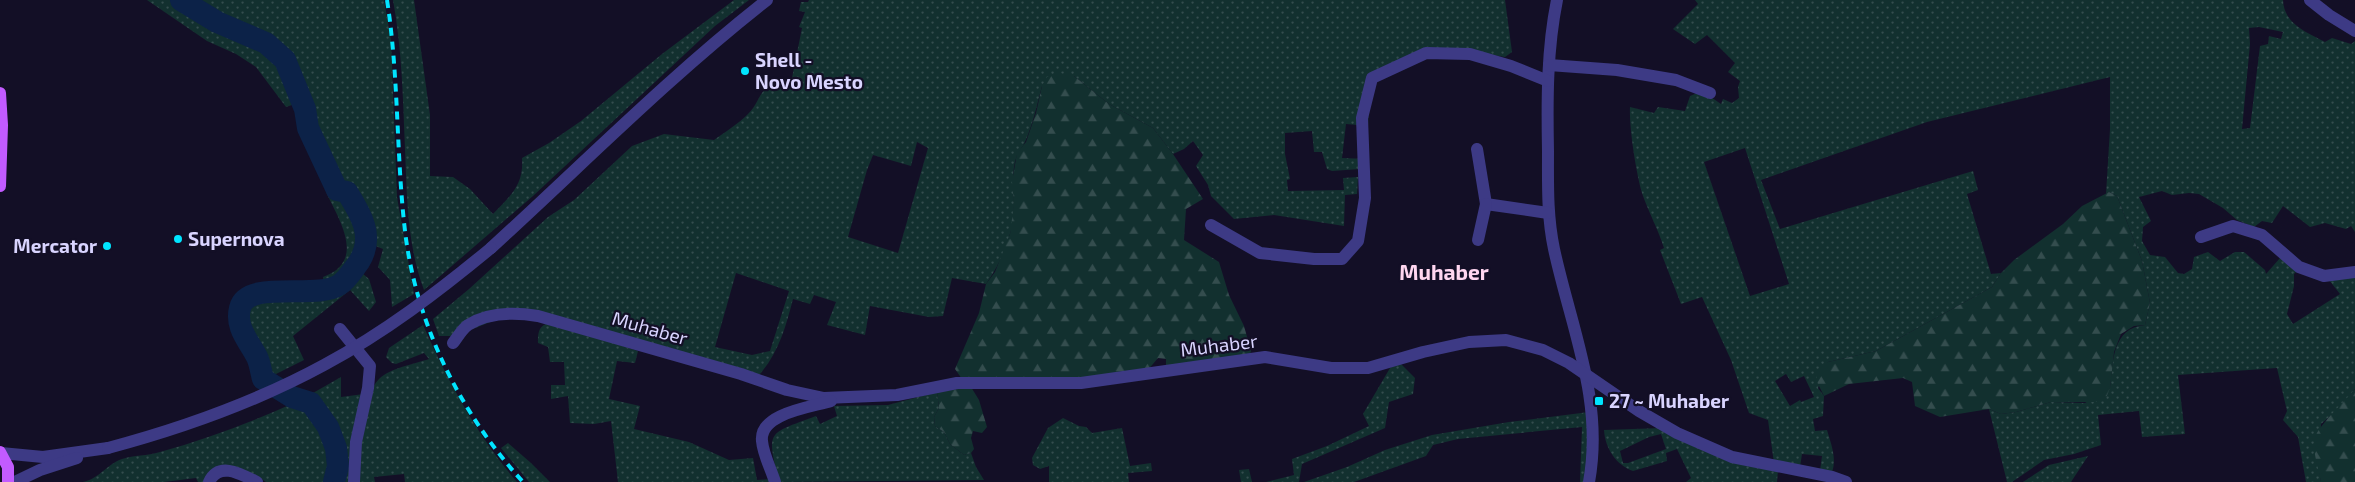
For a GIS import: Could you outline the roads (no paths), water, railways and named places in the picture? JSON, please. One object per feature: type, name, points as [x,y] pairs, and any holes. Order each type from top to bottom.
[{"type":"main road","points":[[0,93],[2,125],[0,186]]},
{"type":"main road","points":[[1,452],[8,467],[8,482]]},
{"type":"street","points":[[14,482],[40,470],[203,419],[271,391],[325,365],[389,326],[492,248],[640,108],[719,38],[767,0]]},
{"type":"street","points":[[1558,0],[1552,28],[1548,81],[1548,213],[1554,247],[1588,377],[1594,432],[1594,456],[1589,482]]},
{"type":"street","points":[[2310,0],[2355,31]]},
{"type":"street","points":[[1211,225],[1260,253],[1314,259],[1342,259],[1358,241],[1365,198],[1362,118],[1372,78],[1426,54],[1470,54],[1511,66],[1548,81]]},
{"type":"street","points":[[1549,65],[1617,70],[1676,80],[1710,93]]},
{"type":"street","points":[[1477,149],[1486,204],[1478,240]]},
{"type":"street","points":[[1486,204],[1548,213]]},
{"type":"street","points":[[2201,237],[2233,226],[2262,235],[2299,267],[2324,276],[2355,272]]},
{"type":"street","name":"Muhaber","points":[[453,343],[467,326],[495,315],[516,312],[600,333],[741,374],[787,390],[824,398],[897,395],[957,383],[1082,383],[1265,357],[1331,368],[1368,368],[1423,352],[1469,342],[1506,340],[1542,350],[1569,363],[1640,412],[1677,433],[1732,457],[1832,476],[1846,482]]},
{"type":"street","points":[[340,329],[370,366],[368,388],[356,442],[354,482]]},
{"type":"street","name":"Muhaber","points":[[775,482],[761,440],[766,426],[774,418],[843,397]]},
{"type":"street","points":[[1,452],[43,457],[108,448]]},
{"type":"street","points":[[209,482],[212,475],[222,470],[236,471],[257,482]]},
{"type":"waterway","points":[[181,0],[217,22],[266,43],[285,60],[305,109],[308,128],[337,190],[347,192],[364,226],[366,235],[364,253],[350,275],[339,285],[315,291],[255,294],[245,299],[240,308],[239,315],[241,328],[258,359],[263,379],[292,397],[311,403],[328,427],[336,448],[338,466],[334,482]]},
{"type":"railway","points":[[387,0],[394,58],[405,231],[419,300],[444,366],[461,397],[500,455],[523,482]]},
{"type":"place","name":"Shell - Novo Mesto","points":[[745,71]]},
{"type":"place","name":"Supernova","points":[[178,239]]},
{"type":"place","name":"Mercator","points":[[107,246]]},
{"type":"place","name":"27 ~ Muhaber","points":[[1599,401]]},
{"type":"district","name":"Muhaber","points":[[1444,273]]}]
